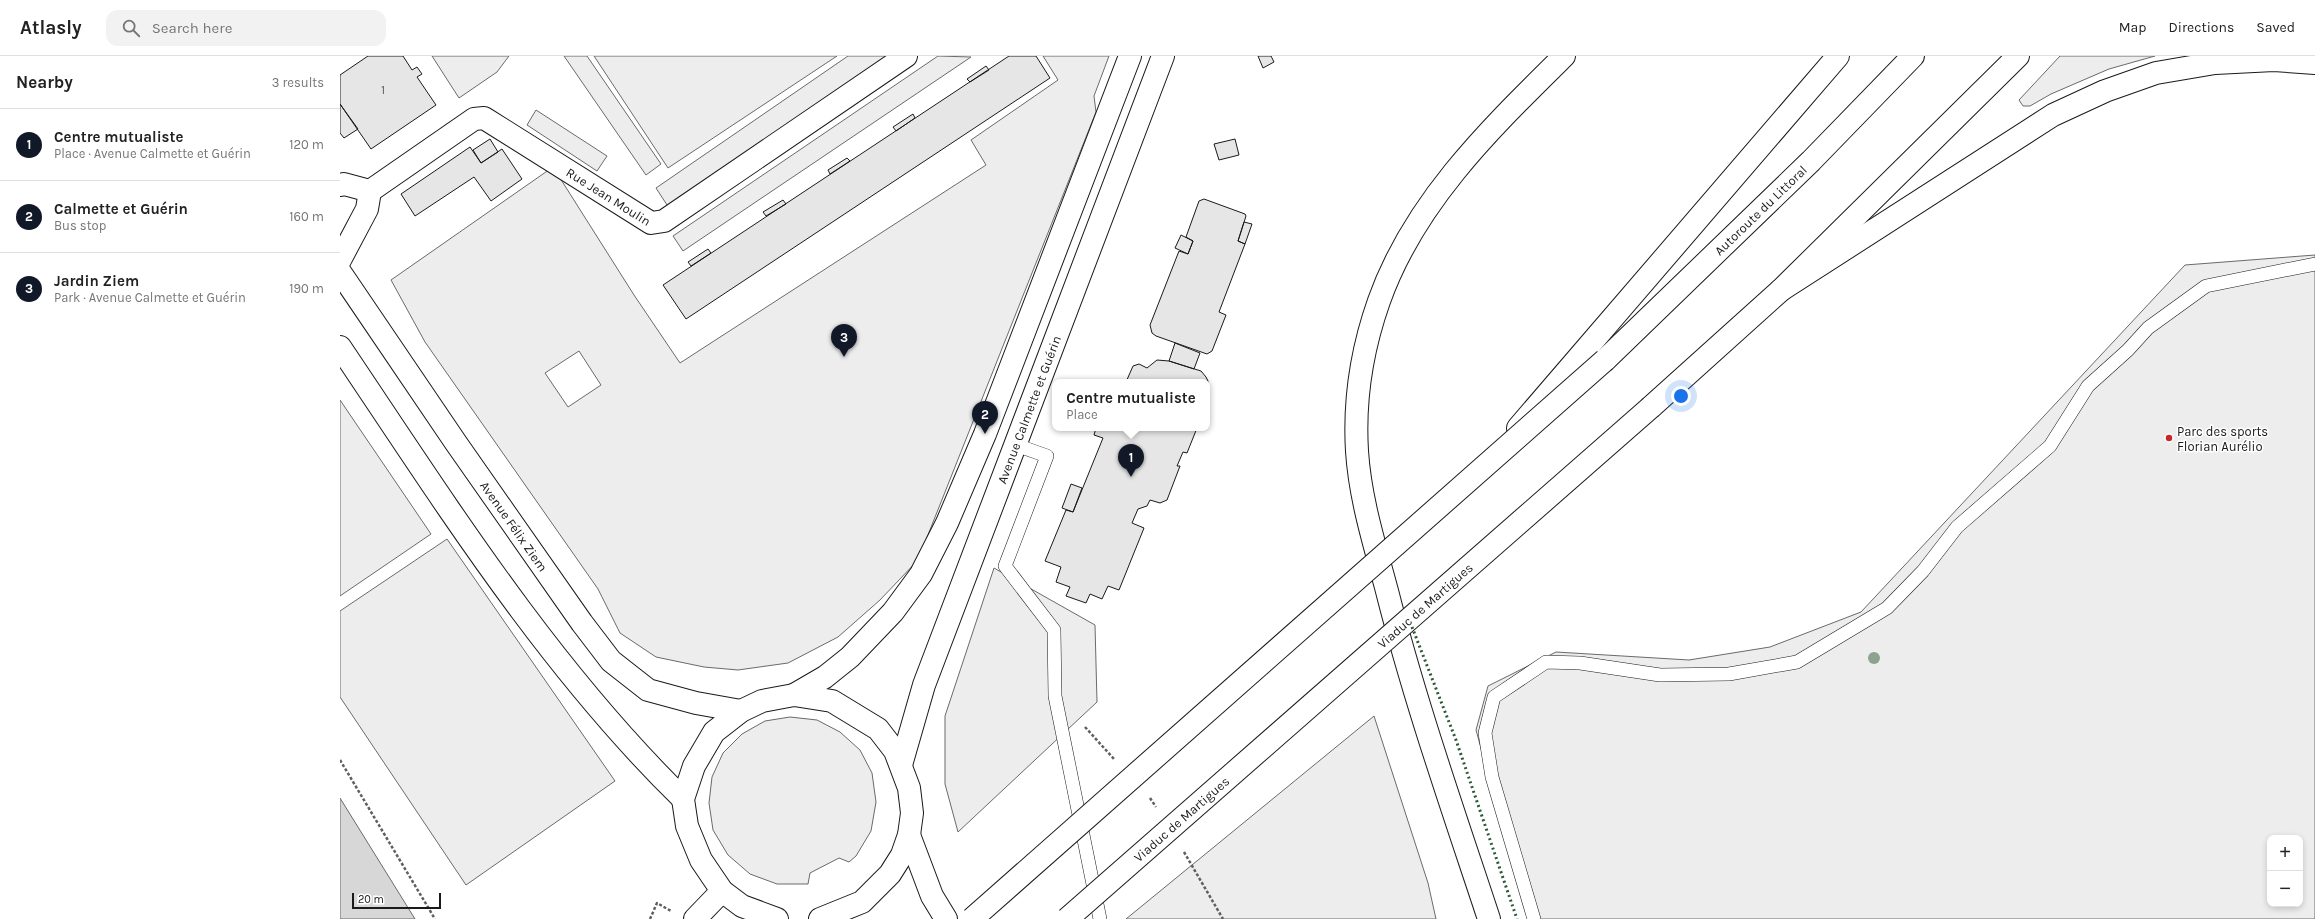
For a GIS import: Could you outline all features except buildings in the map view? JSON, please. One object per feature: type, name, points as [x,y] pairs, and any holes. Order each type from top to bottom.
[{"type":"main road","name":"Rue Jean Moulin","points":[[370,191],[474,119],[484,118],[651,223],[664,221],[906,56]]},
{"type":"main road","points":[[794,695],[825,677],[850,657],[893,612],[921,574],[947,523],[985,434],[1130,56]]},
{"type":"main road","name":"Avenue Calmette et Guérin","points":[[901,765],[924,685],[1163,56]]},
{"type":"main road","points":[[1489,919],[1424,728],[1368,519],[1357,453],[1360,384],[1367,341],[1379,300],[1411,235],[1456,169],[1480,140],[1564,56]]},
{"type":"main road","points":[[972,919],[1488,464],[1590,342],[1838,56]]},
{"type":"main road","name":"Autoroute du Littoral","points":[[1488,464],[1605,360],[1811,161],[1913,56]]},
{"type":"main road","points":[[1781,290],[2018,56]]},
{"type":"main road","points":[[1781,290],[2053,115],[2105,91],[2156,72],[2215,63],[2274,60],[2315,63]]},
{"type":"main road","points":[[340,260],[367,209],[370,191],[341,182]]},
{"type":"main road","name":"Avenue Félix Ziem","points":[[340,272],[456,443],[582,623],[611,661],[648,690],[696,703],[741,711]]},
{"type":"main road","name":"Viaduc de Martigues","points":[[1067,919],[1651,407],[1781,290]]},
{"type":"main road","points":[[340,347],[443,500],[565,670],[628,744],[683,799]]},
{"type":"main road","points":[[777,919],[742,906],[722,891],[701,860],[687,826],[683,799],[694,766],[714,732],[741,711],[762,701],[794,695],[832,700],[878,729],[895,751],[901,765],[909,788],[912,813],[909,835],[902,855],[890,874],[862,902],[820,919]]},
{"type":"main road","points":[[909,835],[932,896],[946,919]]},
{"type":"main road","points":[[695,919],[722,891]]},
{"type":"lane","points":[[1534,919],[1492,777],[1485,733],[1494,697],[1546,662],[1580,663],[1660,675],[1729,674],[1797,662],[1887,608],[1923,571],[1957,527],[2050,446],[2088,386],[2128,350],[2148,328],[2206,286],[2315,264]]},
{"type":"lane","points":[[1016,444],[1047,456],[1005,566],[1054,630],[1055,696],[1100,919]]},
{"type":"path","points":[[340,760],[435,919]]},
{"type":"path","points":[[650,919],[657,903]]},
{"type":"shaded area","points":[[432,56],[509,56],[497,72],[459,98]]},
{"type":"shaded area","points":[[564,56],[587,56],[661,164],[646,175]]},
{"type":"shaded area","points":[[594,56],[837,56],[668,168]]},
{"type":"shaded area","points":[[848,56],[891,56],[669,208],[656,188]]},
{"type":"shaded area","points":[[938,56],[971,57],[683,251],[673,236]]},
{"type":"shaded area","points":[[1043,56],[1109,56],[1094,96],[1096,112],[918,560],[880,600],[838,637],[788,663],[738,670],[704,667],[656,657],[620,633],[598,589],[425,342],[391,280],[553,167],[634,295],[680,363],[986,165],[971,140],[1058,80]],"holes":[[[579,351],[601,385],[568,407],[545,373]]]},
{"type":"shaded area","points":[[2060,56],[2155,56],[2109,69],[2051,94],[2030,106],[2023,106],[2019,100]]},
{"type":"shaded area","points":[[536,110],[607,156],[597,171],[527,125]]},
{"type":"shaded area","name":"Parc des sports Florian Aurélio","points":[[2315,255],[2315,919],[1528,919],[1476,730],[1488,686],[1556,652],[1689,660],[1770,647],[1861,612],[2185,265]]},
{"type":"shaded area","points":[[340,400],[431,534],[340,596]]},
{"type":"shaded area","points":[[447,539],[615,781],[466,885],[340,697],[340,611]]},
{"type":"shaded area","points":[[994,568],[1095,625],[1097,702],[958,832],[945,784],[945,716]]},
{"type":"shaded area","points":[[1374,716],[1428,883],[1436,919],[1126,919]]},
{"type":"shaded area","points":[[790,717],[817,720],[840,732],[860,750],[872,773],[876,802],[871,831],[856,856],[849,862],[839,858],[810,873],[808,884],[777,884],[750,874],[728,855],[713,830],[709,803],[712,777],[723,753],[742,734],[765,721]]},
{"type":"shaded area","points":[[340,798],[415,919],[340,919]]},
{"type":"hedge","points":[[1412,627],[1456,740],[1517,919]]},
{"type":"place","name":"Jardin Ziem","points":[[844,357]]},
{"type":"place","name":"Calmette et Guérin","points":[[985,434]]},
{"type":"place","name":"Parc des sports Florian Aurélio","points":[[2169,438]]},
{"type":"place","name":"Centre mutualiste","points":[[1131,477]]}]
